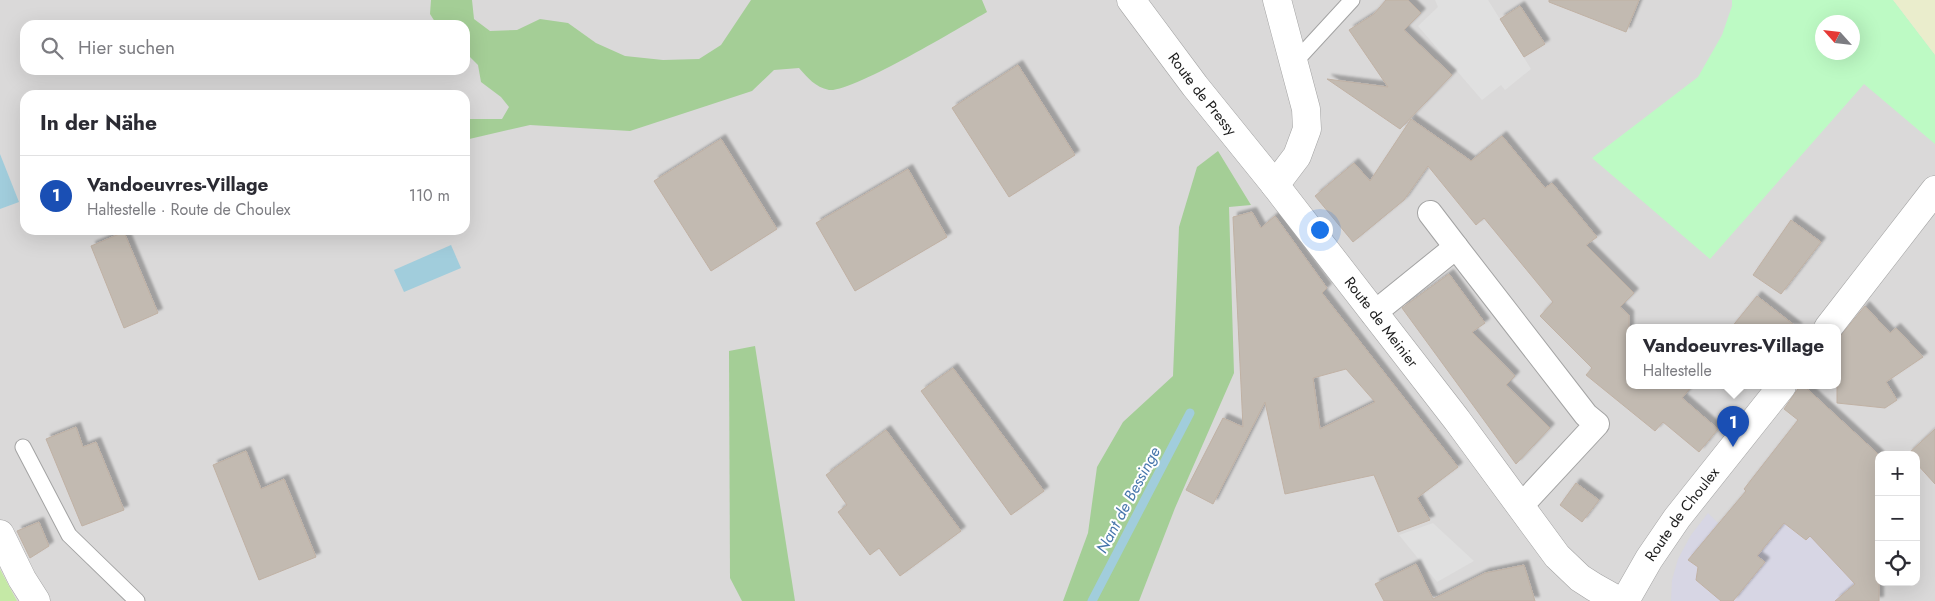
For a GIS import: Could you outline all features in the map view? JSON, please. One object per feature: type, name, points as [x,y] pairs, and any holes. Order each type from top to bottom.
[{"type":"street","name":"Route de Pressy","points":[[1131,0],[1195,86],[1275,185]]},
{"type":"street","points":[[1275,185],[1297,156],[1307,129],[1306,109],[1277,0]]},
{"type":"street","name":"Route de Meinier","points":[[1275,185],[1373,314],[1457,420],[1551,549],[1594,588],[1619,601]]},
{"type":"street","points":[[1831,324],[1935,190]]},
{"type":"street","points":[[1430,213],[1557,379],[1586,415],[1597,424],[1520,507]]},
{"type":"street","points":[[1373,314],[1456,247]]},
{"type":"street","name":"Route de Choulex","points":[[1625,601],[1649,559],[1677,518],[1780,389]]},
{"type":"street","points":[[0,534],[22,579],[36,601]]},
{"type":"lane","points":[[1294,63],[1352,0]]},
{"type":"lane","points":[[23,448],[68,535],[137,601]]},
{"type":"shaded area","points":[[0,0],[1893,0],[1935,55],[1935,601],[17,601],[0,569]]},
{"type":"shaded area","points":[[1435,0],[1488,0],[1531,69],[1505,90],[1501,85],[1482,100],[1418,26],[1438,7]]},
{"type":"shaded area","points":[[1708,513],[1718,523],[1688,560],[1698,567],[1696,580],[1721,601],[1671,601],[1672,580],[1678,559],[1691,535]]},
{"type":"shaded area","points":[[1433,523],[1474,561],[1437,582],[1399,535]]},
{"type":"shaded area","points":[[1784,523],[1805,540],[1810,535],[1858,581],[1843,594],[1845,601],[1733,601],[1764,562],[1757,556]]},
{"type":"green space","points":[[431,0],[472,0],[474,19],[490,31],[517,30],[540,19],[568,23],[596,43],[625,56],[663,60],[699,59],[721,45],[751,0],[982,0],[987,12],[883,70],[841,88],[829,90],[820,87],[812,82],[799,68],[774,70],[752,91],[630,131],[530,125],[470,139],[470,119],[502,119],[509,107],[501,97],[481,82],[478,65],[470,57],[470,20],[434,20],[430,14]]},
{"type":"green space","points":[[1732,0],[1893,0],[1935,55],[1935,144],[1864,84],[1710,259],[1592,158],[1698,77],[1722,35],[1732,6]]},
{"type":"green space","points":[[1893,0],[1935,0],[1935,55]]},
{"type":"green space","points":[[1218,151],[1251,205],[1229,207],[1234,373],[1175,508],[1139,601],[1063,601],[1088,533],[1097,467],[1123,422],[1173,376],[1179,227],[1197,167]]},
{"type":"green space","points":[[755,346],[795,601],[742,601],[730,578],[729,351]]},
{"type":"green space","points":[[0,569],[17,601],[0,601]]},
{"type":"water","points":[[0,154],[19,202],[0,209]]},
{"type":"water","points":[[451,245],[461,268],[404,292],[394,270]]},
{"type":"building","points":[[1386,0],[1408,0],[1421,13],[1404,30],[1452,75],[1400,129],[1327,79],[1388,87],[1349,30],[1374,14]]},
{"type":"building","points":[[1549,0],[1639,0],[1626,32],[1549,2]]},
{"type":"building","points":[[1520,6],[1545,44],[1524,57],[1500,19]]},
{"type":"building","points":[[1018,65],[1075,155],[1009,197],[952,108]]},
{"type":"building","points":[[1411,119],[1471,161],[1502,136],[1545,188],[1552,183],[1597,237],[1586,245],[1634,293],[1620,307],[1629,315],[1629,324],[1626,324],[1626,389],[1690,389],[1682,398],[1718,429],[1699,452],[1663,422],[1655,431],[1586,375],[1592,368],[1540,316],[1553,302],[1484,218],[1476,225],[1428,166],[1404,200],[1353,242],[1315,196],[1354,163],[1370,181]]},
{"type":"building","points":[[721,139],[777,229],[711,271],[654,181]]},
{"type":"building","points":[[908,169],[947,237],[855,291],[816,223]]},
{"type":"building","points":[[1252,212],[1261,228],[1275,216],[1327,288],[1322,293],[1458,467],[1417,498],[1430,520],[1398,532],[1374,475],[1285,494],[1265,402],[1213,504],[1186,490],[1223,418],[1243,427],[1233,217]],"holes":[[[1346,369],[1375,402],[1320,429],[1313,378]]]},
{"type":"building","points":[[1791,220],[1821,242],[1781,294],[1753,275]]},
{"type":"building","points":[[117,235],[125,235],[158,313],[124,328],[91,246]]},
{"type":"building","points":[[1449,274],[1485,323],[1472,332],[1515,376],[1506,385],[1550,428],[1516,464],[1402,308]]},
{"type":"building","points":[[1757,296],[1793,324],[1734,324]]},
{"type":"building","points":[[1865,306],[1890,333],[1896,328],[1923,357],[1886,382],[1897,400],[1885,408],[1837,403],[1837,389],[1841,389],[1841,335]]},
{"type":"building","points":[[953,368],[1044,491],[1011,515],[921,391]]},
{"type":"building","points":[[1798,389],[1807,389],[1875,451],[1875,586],[1879,586],[1879,601],[1835,601],[1855,584],[1810,536],[1806,540],[1784,523],[1757,556],[1765,562],[1733,601],[1721,601],[1696,580],[1698,567],[1688,560],[1746,491],[1744,489],[1798,420],[1784,409]]},
{"type":"building","points":[[76,427],[83,447],[96,442],[124,510],[82,526],[46,439]]},
{"type":"building","points":[[1935,429],[1935,484],[1920,467],[1920,451],[1911,451]]},
{"type":"building","points":[[886,430],[961,531],[900,576],[879,548],[870,555],[838,512],[847,505],[826,475]]},
{"type":"building","points":[[246,451],[261,489],[284,479],[316,557],[259,580],[213,465]]},
{"type":"building","points":[[1576,483],[1599,500],[1582,522],[1560,505]]},
{"type":"building","points":[[39,522],[49,546],[30,558],[17,531]]},
{"type":"building","points":[[1416,564],[1433,599],[1485,573],[1524,565],[1535,601],[1384,601],[1375,584]]},
{"type":"waterway","name":"Nant de Bessinge","points":[[1092,601],[1190,413]]},
{"type":"place","name":"Vandoeuvres-Village","points":[[1733,447]]}]
